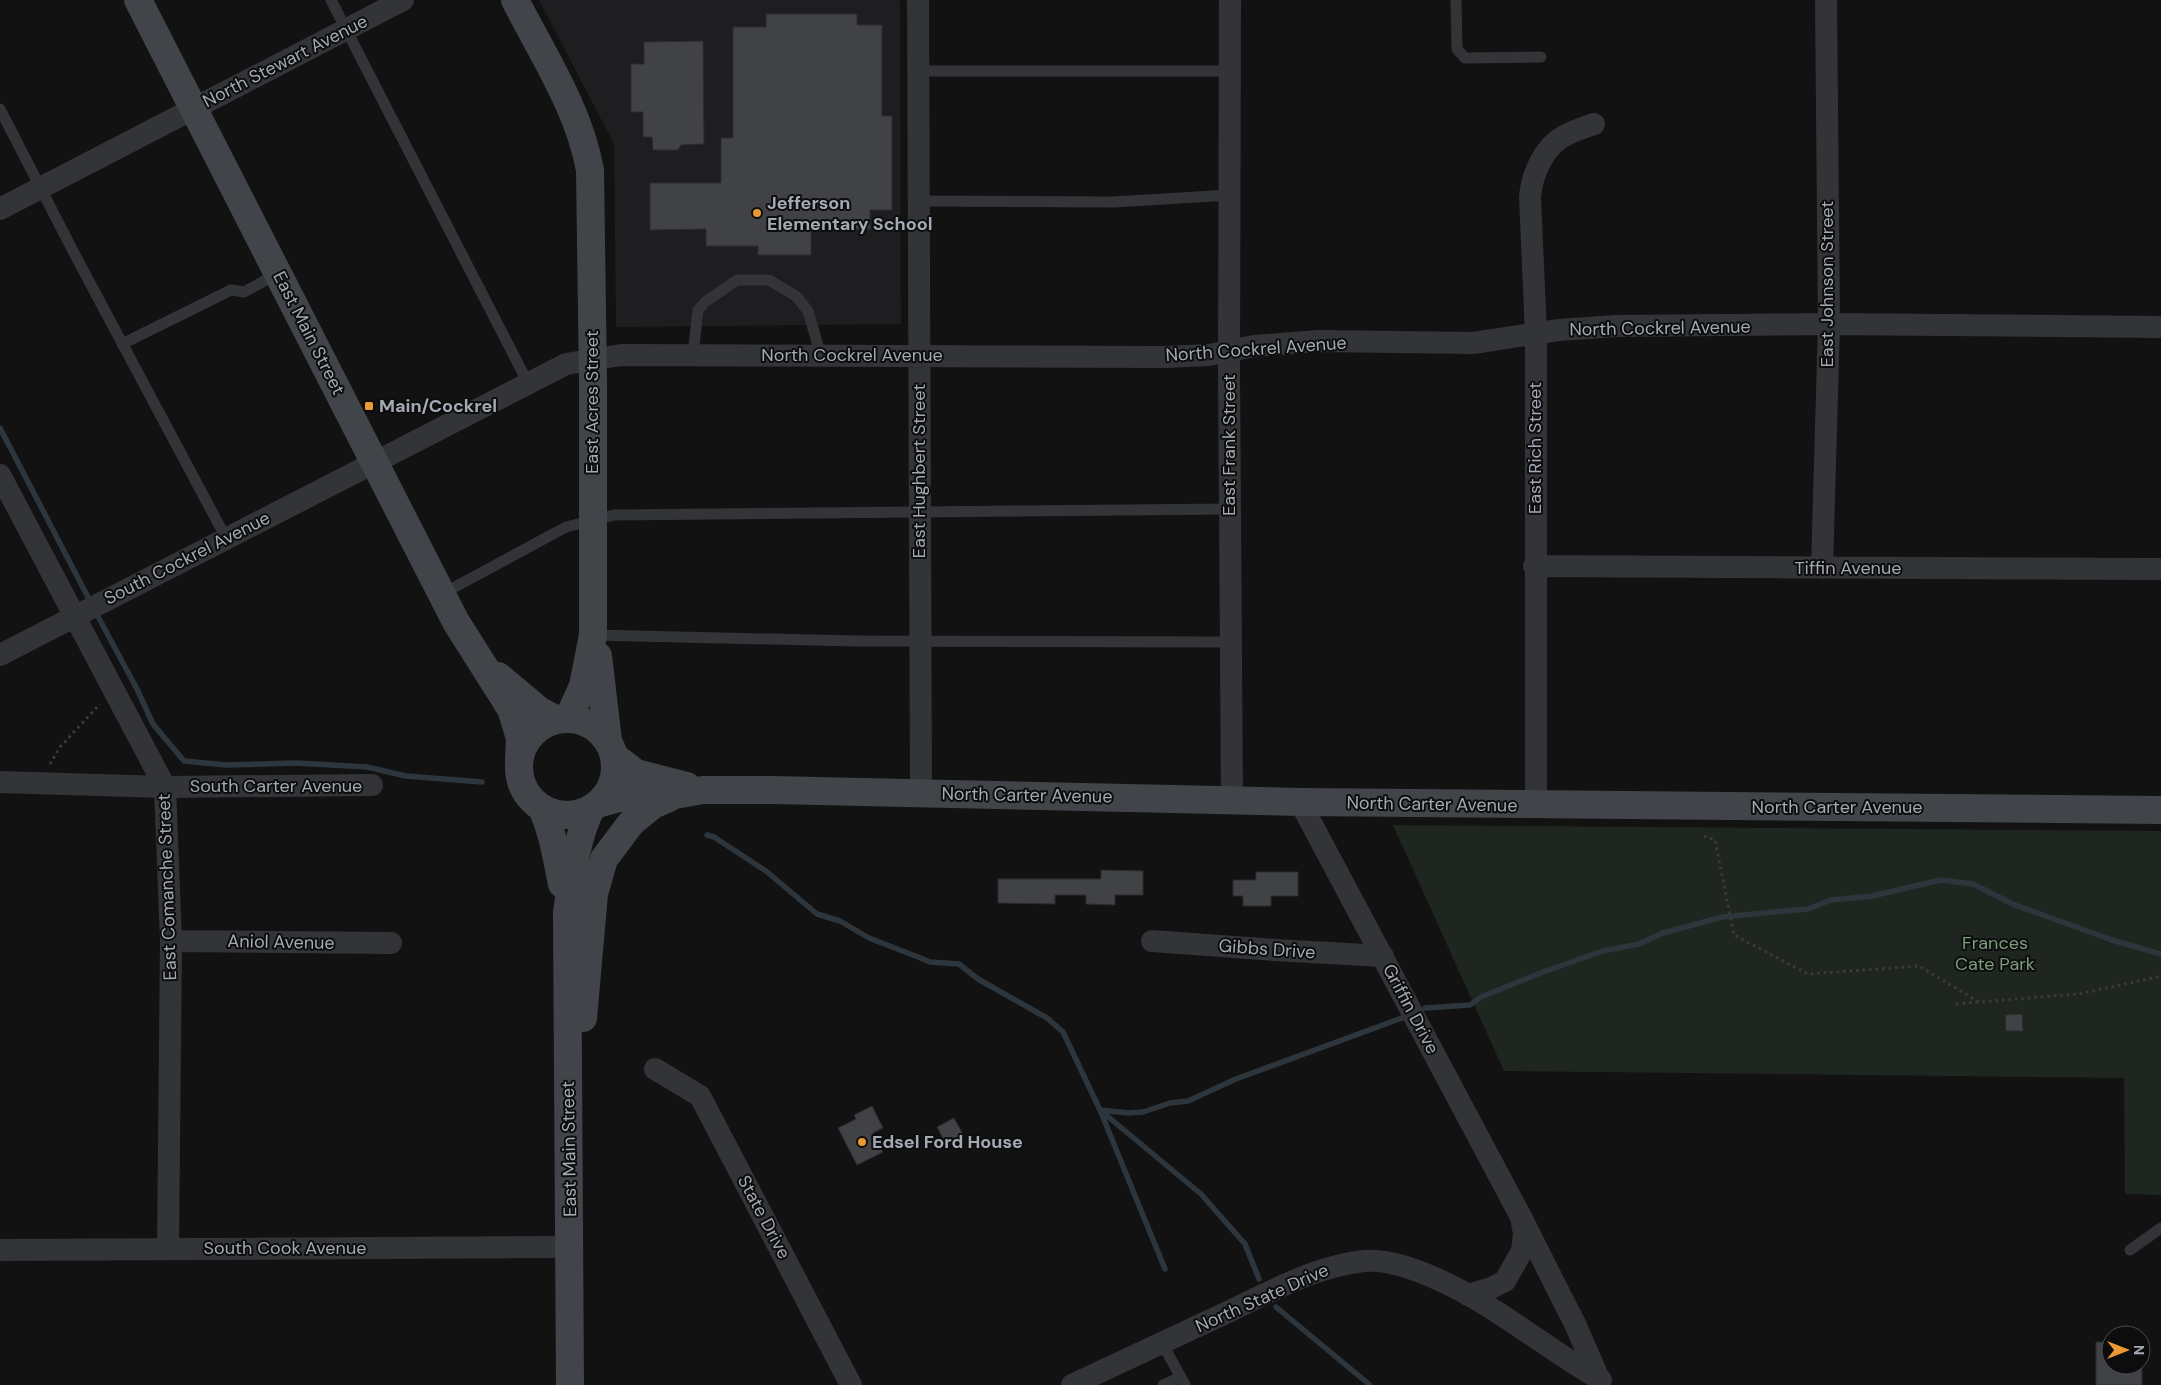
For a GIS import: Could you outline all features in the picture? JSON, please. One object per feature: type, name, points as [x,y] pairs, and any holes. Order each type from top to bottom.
[{"type":"street","name":"East Main Street","points":[[138,0],[456,622],[511,709],[520,738],[519,760]]},
{"type":"street","name":"North Stewart Avenue","points":[[0,209],[403,0]]},
{"type":"street","name":"East Acres Street","points":[[515,0],[573,112],[586,146],[590,170],[593,358],[593,635],[583,686],[562,719]]},
{"type":"street","name":"East Hughbert Street","points":[[918,0],[921,793]]},
{"type":"street","name":"East Frank Street","points":[[1230,0],[1229,351],[1232,800]]},
{"type":"street","name":"East Johnson Street","points":[[1822,568],[1829,324],[1826,0]]},
{"type":"street","name":"East Rich Street","points":[[1536,805],[1534,566],[1536,334],[1530,196],[1537,168],[1554,143],[1566,134],[1594,124]]},
{"type":"street","name":"North Cockrel Avenue","points":[[375,462],[566,364],[593,358],[621,355],[1167,357],[1209,355],[1254,346],[1319,342],[1473,343],[1559,330],[1616,326],[1829,324],[2161,327]]},
{"type":"street","name":"South Cockrel Avenue","points":[[0,655],[375,462]]},
{"type":"street","name":"East Comanche Street","points":[[0,475],[80,613],[114,692],[165,787],[171,941],[168,1249]]},
{"type":"street","name":"Tiffin Avenue","points":[[1534,566],[2161,570]]},
{"type":"street","name":"East Acres Street","points":[[593,635],[600,665],[601,689],[611,749]]},
{"type":"street","name":"East Main Street","points":[[483,664],[540,711],[562,719]]},
{"type":"street","points":[[562,719],[585,722],[595,728],[611,749],[614,773],[609,790],[594,806],[573,814],[557,814],[542,808],[533,801],[524,788],[519,774],[519,760],[526,741],[539,727],[562,719]]},
{"type":"street","name":"North Carter Avenue","points":[[611,749],[636,773],[703,790]]},
{"type":"street","name":"South Carter Avenue","points":[[0,782],[165,787],[372,785]]},
{"type":"street","name":"North Carter Avenue","points":[[594,806],[619,798],[675,795],[703,790],[1300,802],[2161,810]]},
{"type":"street","points":[[570,1152],[594,894],[598,877],[604,859],[631,822],[653,805],[675,795]]},
{"type":"street","name":"Griffin Drive","points":[[1300,802],[1521,1217],[1605,1382]]},
{"type":"street","name":"East Main Street","points":[[570,1385],[568,913],[576,850],[583,826],[594,806]]},
{"type":"street","name":"East Main Street","points":[[542,808],[552,830],[568,913]]},
{"type":"street","name":"Aniol Avenue","points":[[171,941],[391,943]]},
{"type":"street","name":"Gibbs Drive","points":[[1152,941],[1383,956]]},
{"type":"street","name":"State Drive","points":[[655,1069],[700,1096],[852,1385]]},
{"type":"street","name":"Griffin Drive","points":[[1468,1295],[1491,1288],[1505,1281],[1522,1251],[1524,1233],[1521,1217]]},
{"type":"street","name":"South Cook Avenue","points":[[0,1250],[570,1247]]},
{"type":"street","name":"North State Drive","points":[[1072,1385],[1290,1283],[1334,1266],[1365,1261],[1380,1261],[1436,1278],[1468,1295],[1605,1382]]},
{"type":"lane","points":[[331,0],[528,383]]},
{"type":"lane","points":[[1456,0],[1457,49],[1465,58],[1541,57]]},
{"type":"lane","points":[[918,71],[1230,71]]},
{"type":"lane","points":[[0,109],[122,344],[226,538]]},
{"type":"lane","points":[[919,201],[1113,202],[1230,195]]},
{"type":"lane","points":[[122,344],[231,290],[244,292],[278,273]]},
{"type":"lane","points":[[693,355],[698,310],[705,302],[738,280],[770,280],[796,296],[808,311],[821,356]]},
{"type":"lane","points":[[442,594],[566,527],[614,516],[1230,509]]},
{"type":"lane","points":[[593,635],[920,641],[1231,642]]},
{"type":"lane","points":[[2130,1250],[2161,1228]]},
{"type":"lane","points":[[1162,1343],[1183,1381],[1163,1385]]},
{"type":"path","points":[[44,783],[48,768],[60,747],[84,719],[114,692]]},
{"type":"path","points":[[1704,836],[1715,840],[1730,924],[1734,935],[1808,974],[1918,966],[1979,1002]]},
{"type":"path","points":[[1956,1004],[2079,994],[2161,976]]},
{"type":"shaded area","name":"Jefferson Elementary School","points":[[539,0],[900,0],[901,324],[616,327],[614,144]]},
{"type":"green space","name":"Frances Cate Park","points":[[1393,825],[2161,831],[2161,1195],[2125,1194],[2124,1078],[1504,1071]]},
{"type":"building","points":[[766,14],[857,14],[857,25],[882,25],[882,116],[892,116],[892,210],[870,210],[870,229],[811,229],[811,255],[758,255],[758,246],[706,246],[706,229],[650,230],[650,183],[721,183],[721,138],[733,138],[733,27],[766,27]]},
{"type":"building","points":[[703,41],[704,144],[681,145],[678,150],[653,150],[652,137],[643,137],[643,112],[631,112],[631,64],[644,64],[644,42]]},
{"type":"building","points":[[1101,870],[1143,871],[1143,895],[1115,895],[1115,905],[1086,904],[1086,895],[1055,895],[1055,904],[998,903],[998,879],[1101,879]]},
{"type":"building","points":[[1256,872],[1298,872],[1298,896],[1271,896],[1271,906],[1243,906],[1243,896],[1233,896],[1233,880],[1256,880]]},
{"type":"building","points":[[2022,1014],[2023,1031],[2006,1031],[2005,1015]]},
{"type":"building","name":"Edsel Ford House","points":[[872,1106],[883,1128],[873,1133],[883,1152],[857,1165],[838,1128],[856,1119],[854,1115]]},
{"type":"building","points":[[954,1118],[964,1136],[947,1146],[937,1127]]},
{"type":"building","points":[[2096,1342],[2101,1342],[2101,1375],[2142,1375],[2142,1385],[2096,1385]]},
{"type":"waterway","points":[[0,428],[91,603]]},
{"type":"waterway","points":[[95,611],[137,689],[153,724],[184,761],[226,765],[296,763],[367,767],[406,776],[482,782]]},
{"type":"waterway","points":[[707,835],[714,837],[766,871],[817,914],[840,921],[869,938],[930,962],[959,964],[978,979],[1047,1018],[1063,1032],[1100,1110],[1201,1194],[1245,1244],[1259,1279]]},
{"type":"waterway","points":[[1425,1008],[1470,1005],[1481,997],[1543,972],[1603,951],[1639,944],[1663,933],[1722,917],[1808,909],[1831,900],[1872,896],[1941,880],[1973,884],[2015,905],[2112,940],[2161,954]]},
{"type":"waterway","points":[[1165,1269],[1100,1110],[1129,1113],[1143,1112],[1170,1103],[1188,1101],[1236,1079],[1402,1018]]},
{"type":"waterway","points":[[1276,1307],[1370,1385]]},
{"type":"place","name":"Jefferson Elementary School","points":[[757,213]]},
{"type":"place","name":"Main/Cockrel","points":[[369,406]]},
{"type":"place","name":"Edsel Ford House","points":[[862,1142]]}]
